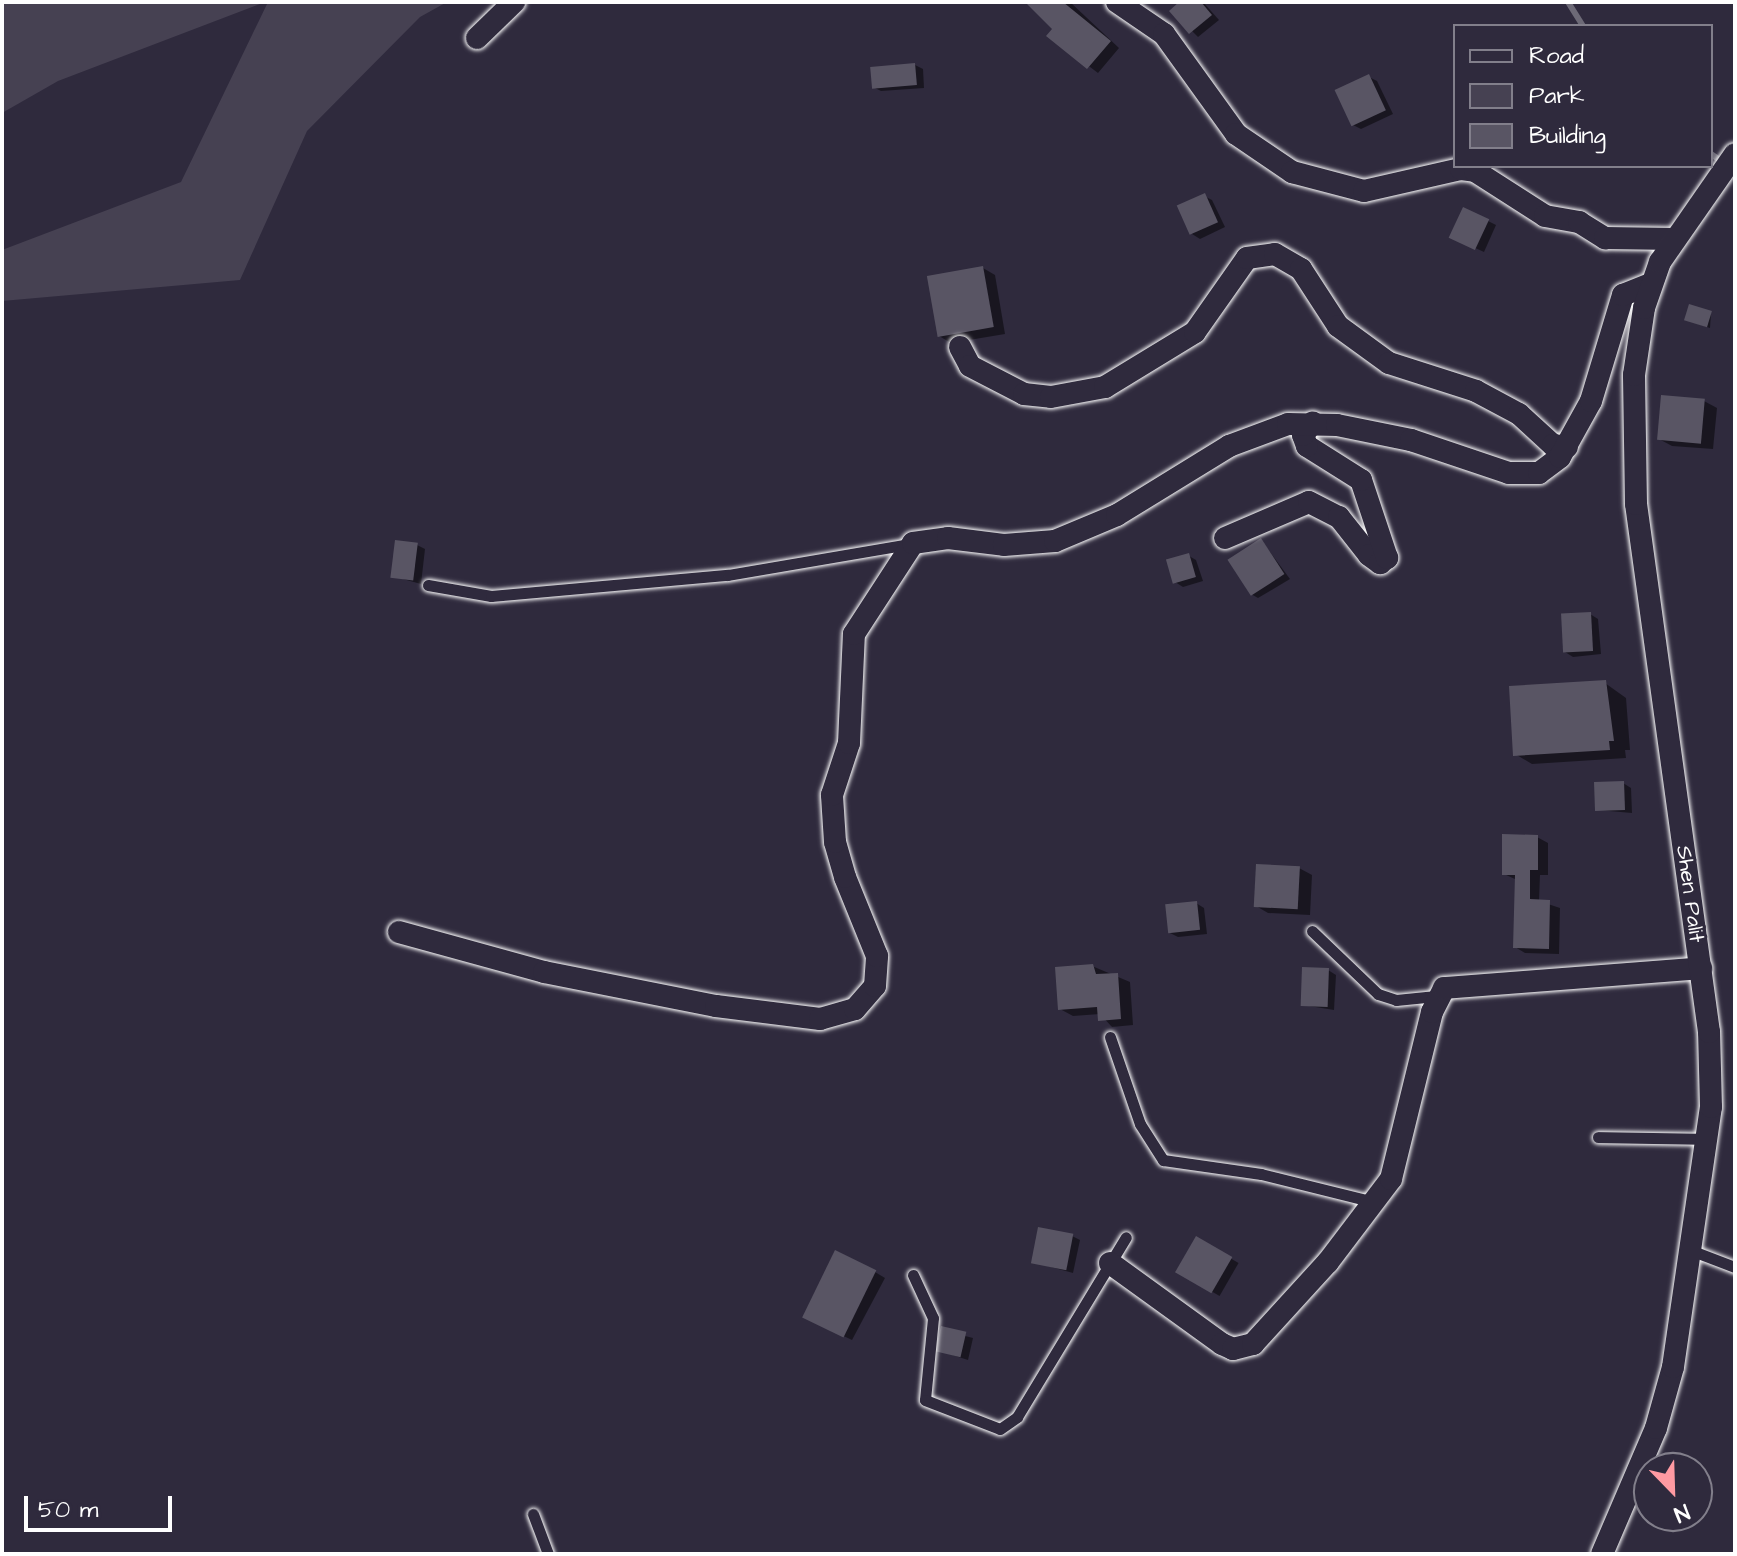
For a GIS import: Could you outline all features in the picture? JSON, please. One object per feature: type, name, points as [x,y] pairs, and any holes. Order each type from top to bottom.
[{"type":"street","points":[[477,38],[514,2]]},
{"type":"street","points":[[1117,2],[1164,34],[1236,134],[1292,172],[1364,191],[1461,169],[1475,171],[1545,216],[1579,222],[1605,238],[1678,234]]},
{"type":"street","name":"Shen Palit","points":[[1602,1554],[1656,1428],[1673,1367],[1708,1139],[1712,1068],[1631,453],[1638,343],[1650,284],[1678,234],[1735,154]]},
{"type":"street","points":[[960,347],[970,366],[1024,394],[1051,397],[1105,387],[1195,332],[1247,258],[1275,254],[1301,269],[1338,326],[1389,363],[1476,391],[1519,414],[1553,445],[1567,447]]},
{"type":"street","points":[[399,932],[544,972],[716,1006],[820,1019],[861,1004],[875,986],[877,956],[845,877],[831,811],[832,795],[849,743],[854,634],[913,543],[948,538],[1004,545],[1055,541],[1117,515],[1229,446],[1261,431],[1313,422],[1411,440],[1524,475],[1552,467],[1567,447],[1591,401],[1623,295],[1650,284]]},
{"type":"street","points":[[1225,538],[1309,502],[1333,511],[1369,555],[1380,563],[1387,558],[1361,480],[1307,446],[1303,435],[1313,422]]},
{"type":"street","points":[[1110,1263],[1222,1344],[1244,1347],[1328,1262],[1391,1179],[1398,1158],[1404,1113],[1436,996],[1459,984],[1701,968]]},
{"type":"lane","points":[[428,585],[491,596],[728,575],[913,543]]},
{"type":"lane","points":[[1312,931],[1378,994],[1396,1000],[1436,996]]},
{"type":"lane","points":[[1110,1037],[1140,1124],[1163,1160],[1261,1174],[1374,1202]]},
{"type":"lane","points":[[1598,1137],[1708,1139]]},
{"type":"lane","points":[[913,1275],[933,1318],[925,1400],[1000,1429],[1017,1417],[1126,1237]]},
{"type":"lane","points":[[1693,1251],[1735,1267]]},
{"type":"lane","points":[[533,1514],[548,1554]]},
{"type":"green space","points":[[2,2],[265,2],[58,81],[2,113]]},
{"type":"green space","points":[[268,2],[447,2],[420,17],[307,131],[240,280],[2,301],[2,250],[181,182]]},
{"type":"building","points":[[1025,2],[1063,2],[1111,41],[1087,69],[1046,36],[1052,29]]},
{"type":"building","points":[[1179,2],[1201,2],[1212,15],[1189,34],[1169,11]]},
{"type":"building","points":[[915,63],[917,85],[872,89],[870,67]]},
{"type":"building","points":[[1369,74],[1386,110],[1351,126],[1335,90]]},
{"type":"building","points":[[1205,193],[1218,222],[1190,235],[1177,206]]},
{"type":"building","points":[[1463,207],[1489,219],[1475,250],[1449,238]]},
{"type":"building","points":[[983,266],[994,327],[938,337],[927,276]]},
{"type":"building","points":[[1689,304],[1712,311],[1707,327],[1684,320]]},
{"type":"building","points":[[1661,395],[1705,399],[1701,444],[1657,440]]},
{"type":"building","points":[[1261,538],[1284,574],[1251,596],[1227,560]]},
{"type":"building","points":[[395,540],[418,543],[413,581],[390,578]]},
{"type":"building","points":[[1189,553],[1196,577],[1173,584],[1166,560]]},
{"type":"building","points":[[1591,612],[1593,651],[1563,653],[1561,614]]},
{"type":"building","points":[[1606,680],[1614,741],[1609,741],[1610,750],[1513,756],[1509,686]]},
{"type":"building","points":[[1624,781],[1625,810],[1595,811],[1594,782]]},
{"type":"building","points":[[1502,834],[1538,835],[1538,870],[1530,870],[1530,899],[1550,900],[1549,949],[1513,948],[1515,875],[1502,875]]},
{"type":"building","points":[[1256,864],[1300,866],[1298,909],[1254,907]]},
{"type":"building","points":[[1197,901],[1200,930],[1168,933],[1165,904]]},
{"type":"building","points":[[1093,964],[1096,974],[1118,973],[1121,1019],[1098,1021],[1097,1007],[1058,1010],[1055,967]]},
{"type":"building","points":[[1302,967],[1329,968],[1328,1007],[1301,1006]]},
{"type":"building","points":[[1038,1227],[1073,1234],[1066,1270],[1031,1263]]},
{"type":"building","points":[[1196,1236],[1232,1257],[1211,1293],[1175,1272]]},
{"type":"building","points":[[835,1250],[876,1270],[843,1338],[802,1317]]},
{"type":"building","points":[[941,1326],[966,1332],[960,1357],[935,1351]]},
{"type":"waterway","points":[[1568,2],[1582,24]]},
{"type":"waterway","points":[[1713,155],[1717,158]]}]
